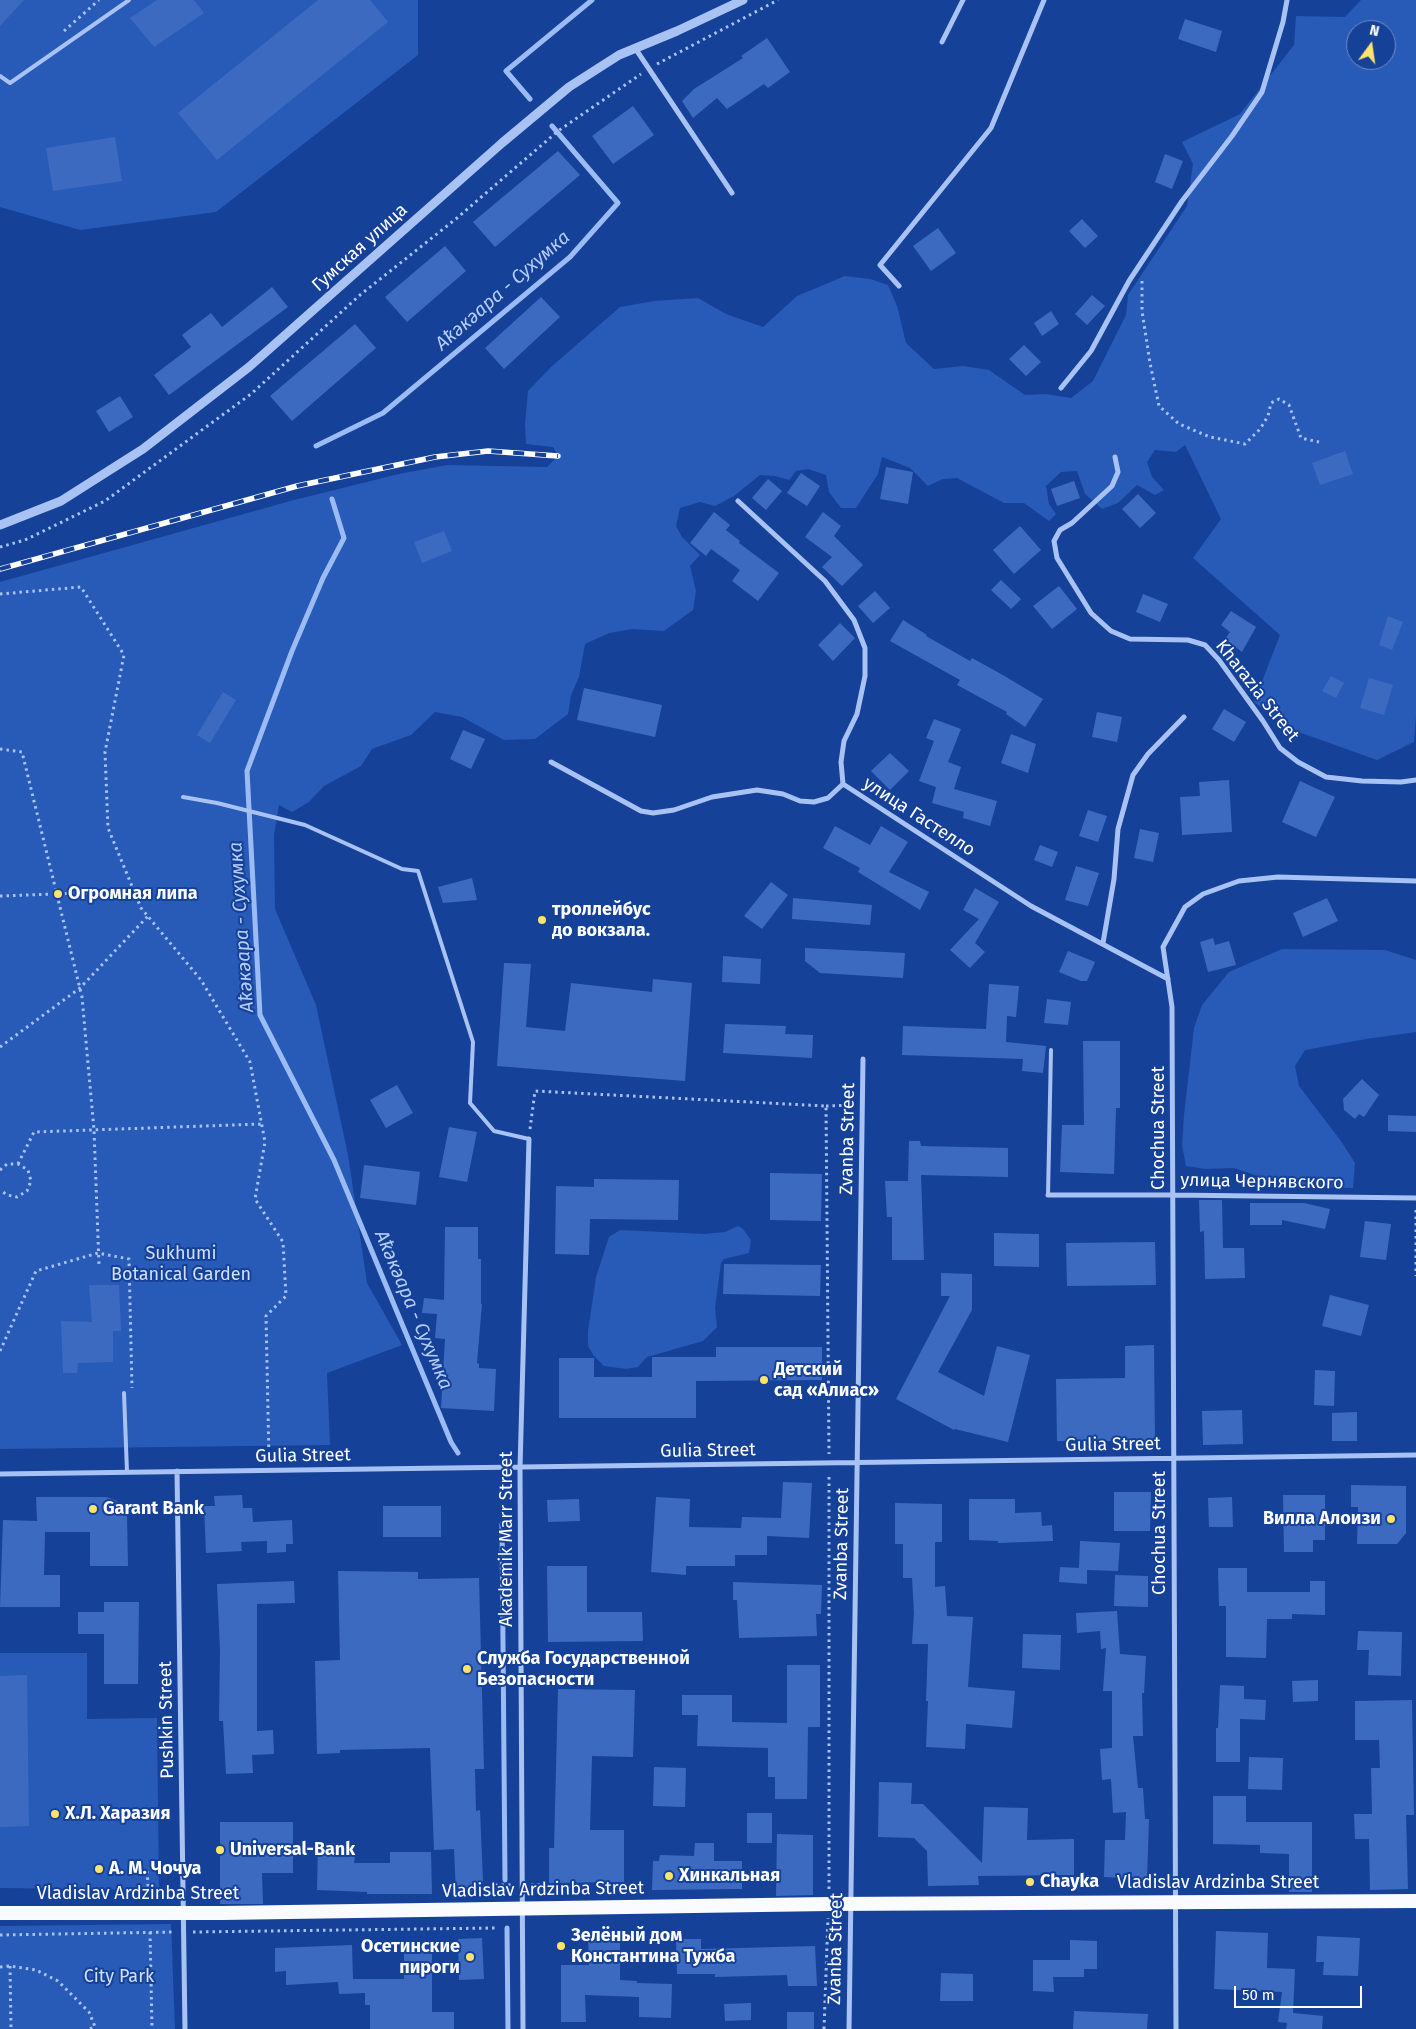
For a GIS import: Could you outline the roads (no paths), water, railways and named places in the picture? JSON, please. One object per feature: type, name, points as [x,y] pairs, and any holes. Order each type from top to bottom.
[{"type":"highway","name":"Vladislav Ardzinba Street","points":[[0,1912],[183,1912],[829,1904],[1416,1901]]},
{"type":"street","name":"Гумская улица","points":[[0,525],[61,501],[143,449],[249,368],[495,149],[569,87],[619,55],[743,0]]},
{"type":"street","points":[[942,42],[963,0]]},
{"type":"street","points":[[899,286],[880,264],[991,128],[1044,0]]},
{"type":"street","points":[[1061,388],[1091,351],[1141,263],[1182,201],[1232,136],[1262,92],[1283,22],[1287,0]]},
{"type":"street","points":[[635,48],[732,193]]},
{"type":"street","name":"Kharazia Street","points":[[1115,457],[1118,472],[1112,486],[1072,523],[1060,530],[1054,541],[1056,558],[1091,613],[1111,631],[1130,639],[1188,640],[1205,645],[1219,660],[1280,748],[1298,762],[1326,777],[1362,781],[1401,782],[1416,780]]},
{"type":"street","name":"улица Гастелло","points":[[738,501],[825,581],[854,620],[865,648],[865,676],[858,714],[844,741],[841,762],[844,784],[1031,906],[1168,979]]},
{"type":"street","points":[[1103,943],[1114,879],[1118,829],[1133,774],[1148,754],[1184,717]]},
{"type":"street","points":[[551,762],[641,811],[653,813],[674,810],[712,796],[757,790],[782,794],[800,801],[814,802],[828,798],[844,784]]},
{"type":"street","name":"Chochua Street","points":[[1176,2029],[1172,1007],[1163,947],[1185,907],[1203,894],[1239,881],[1278,877],[1416,881]]},
{"type":"street","name":"Zvanba Street","points":[[848,2029],[863,1059]]},
{"type":"street","name":"Akademik Marr Street","points":[[523,2029],[520,1468],[529,1139]]},
{"type":"street","name":"улица Чернявского","points":[[1048,1195],[1416,1198]]},
{"type":"street","name":"Gulia Street","points":[[0,1474],[1416,1455]]},
{"type":"street","name":"Pushkin Street","points":[[176,1471],[185,2029]]},
{"type":"lane","points":[[0,76],[10,83],[129,0]]},
{"type":"lane","points":[[182,797],[217,803],[305,825],[402,869],[418,870],[473,1042],[470,1103],[494,1131],[529,1139]]},
{"type":"lane","points":[[1048,1195],[1051,1050]]},
{"type":"lane","points":[[124,1393],[126,1472]]},
{"type":"waterway","name":"Аҟәкәара - Сухумка","points":[[530,99],[506,71],[592,0]]},
{"type":"waterway","name":"Аҟәкәара - Сухумка","points":[[316,446],[383,413],[570,257],[618,203],[552,126]]},
{"type":"waterway","name":"Аҟәкәара - Сухумка","points":[[332,499],[344,538],[323,578],[292,651],[247,771],[260,1015],[334,1160],[451,1442],[458,1453]]},
{"type":"waterway","name":"Аҟәкәара - Сухумка","points":[[502,1524],[505,1880]]},
{"type":"waterway","name":"Аҟәкәара - Сухумка","points":[[507,1928],[508,2029]]},
{"type":"railway","points":[[0,569],[297,486],[435,457],[488,451],[558,456]]},
{"type":"place","name":"Огромная липа","points":[[58,894]]},
{"type":"place","name":"троллейбус до вокзала.","points":[[542,920]]},
{"type":"place","name":"Детский сад «Алиас»","points":[[764,1380]]},
{"type":"place","name":"Garant Bank","points":[[93,1509]]},
{"type":"place","name":"Вилла Алоизи","points":[[1391,1519]]},
{"type":"place","name":"Служба Государственной Безопасности","points":[[467,1669]]},
{"type":"place","name":"Х.Л. Харазия","points":[[55,1814]]},
{"type":"place","name":"Universal-Bank","points":[[220,1850]]},
{"type":"place","name":"А. М. Чочуа","points":[[99,1869]]},
{"type":"place","name":"Хинкальная","points":[[669,1876]]},
{"type":"place","name":"Chayka","points":[[1030,1882]]},
{"type":"place","name":"Зелёный дом Константина Тужба","points":[[561,1946]]},
{"type":"place","name":"Осетинские пироги","points":[[470,1957]]},
{"type":"park label","name":"Sukhumi Botanical Garden","points":[[181,1264]]},
{"type":"park label","name":"City Park","points":[[119,1977]]}]
